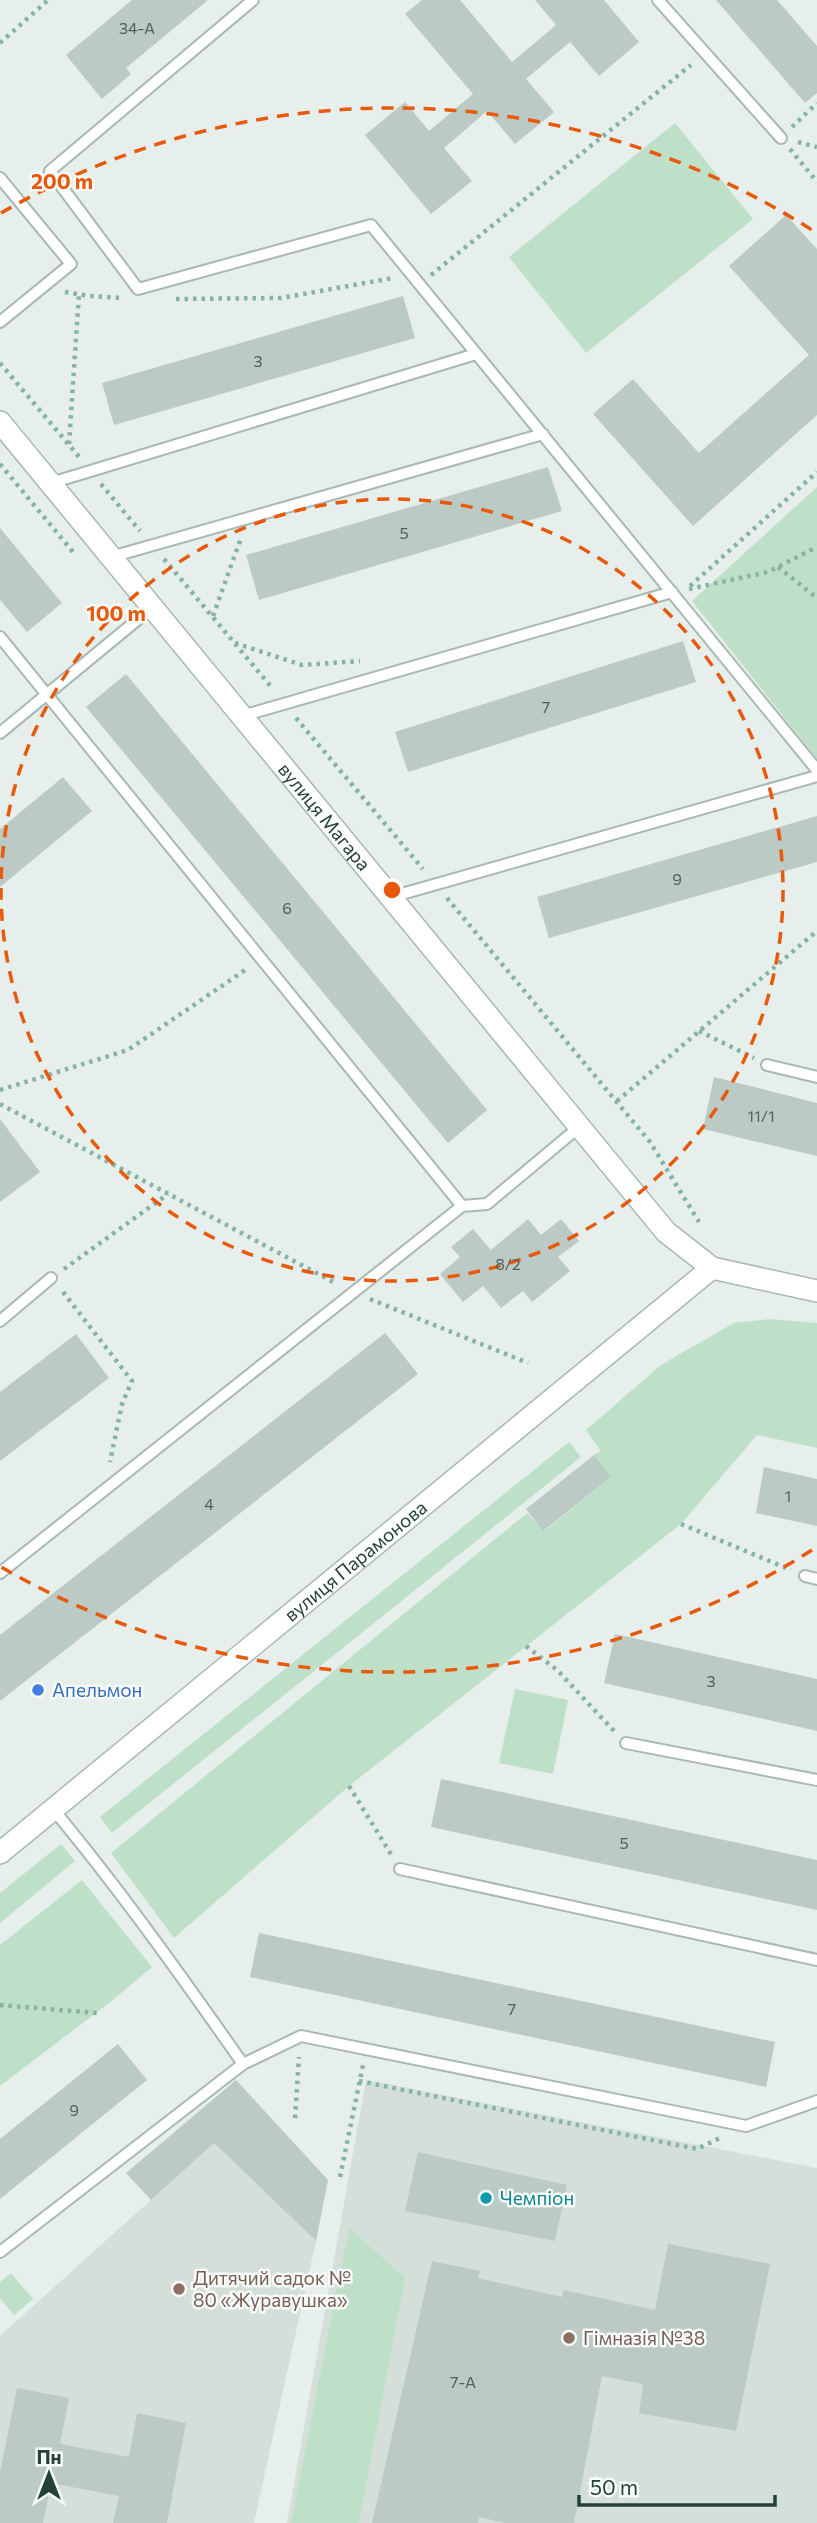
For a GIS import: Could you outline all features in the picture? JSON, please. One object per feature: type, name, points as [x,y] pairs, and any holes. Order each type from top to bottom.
[{"type":"street","name":"вулиця Магара","points":[[0,422],[666,1232],[712,1268]]},
{"type":"street","points":[[712,1268],[817,1291]]},
{"type":"street","name":"вулиця Парамонова","points":[[0,1853],[712,1268]]},
{"type":"lane","points":[[253,0],[50,171],[138,289],[371,225],[817,770]]},
{"type":"lane","points":[[658,0],[781,138]]},
{"type":"lane","points":[[0,178],[71,264],[0,322]]},
{"type":"lane","points":[[51,483],[476,354]]},
{"type":"lane","points":[[111,557],[542,435]]},
{"type":"lane","points":[[242,716],[672,592]]},
{"type":"lane","points":[[0,733],[153,607]]},
{"type":"lane","points":[[0,637],[462,1206]]},
{"type":"lane","points":[[391,897],[817,776]]},
{"type":"lane","points":[[767,1065],[817,1077]]},
{"type":"lane","points":[[0,1573],[462,1206],[487,1203],[579,1128]]},
{"type":"lane","points":[[0,1321],[51,1278]]},
{"type":"lane","points":[[805,1576],[817,1579]]},
{"type":"lane","points":[[626,1744],[817,1780]]},
{"type":"lane","points":[[53,1809],[161,1947],[243,2064]]},
{"type":"lane","points":[[400,1869],[817,1960]]},
{"type":"lane","points":[[0,2252],[243,2064],[300,2036],[747,2126],[817,2101]]},
{"type":"path","points":[[0,43],[48,0]]},
{"type":"path","points":[[419,285],[706,53]]},
{"type":"path","points":[[817,103],[781,138],[817,182]]},
{"type":"path","points":[[166,299],[281,298],[411,274]]},
{"type":"path","points":[[42,288],[79,295],[134,298]]},
{"type":"path","points":[[68,445],[79,295]]},
{"type":"path","points":[[0,363],[617,1101],[650,1142],[699,1222]]},
{"type":"path","points":[[686,589],[817,472]]},
{"type":"path","points":[[213,617],[248,518]]},
{"type":"path","points":[[672,592],[768,572],[817,547]]},
{"type":"path","points":[[778,568],[817,598]]},
{"type":"path","points":[[235,643],[302,665],[367,661]]},
{"type":"path","points":[[617,1101],[817,931]]},
{"type":"path","points":[[0,1090],[128,1050],[262,959]]},
{"type":"path","points":[[698,1031],[767,1065]]},
{"type":"path","points":[[0,1104],[353,1292],[528,1363]]},
{"type":"path","points":[[104,1491],[122,1404],[132,1381],[51,1278],[168,1194]]},
{"type":"path","points":[[681,1524],[805,1576]]},
{"type":"path","points":[[526,1646],[557,1670],[626,1744]]},
{"type":"path","points":[[349,1786],[400,1869]]},
{"type":"path","points":[[0,2006],[97,2013]]},
{"type":"path","points":[[295,2118],[300,2036]]},
{"type":"path","points":[[340,2177],[366,2049]]},
{"type":"path","points":[[359,2081],[697,2149],[747,2126]]},
{"type":"shaded area","name":"Гімназія №38","points":[[366,2080],[817,2168],[817,2523],[287,2523]]},
{"type":"shaded area","name":"Дитячий садок № 80 «Журавушка»","points":[[214,2143],[316,2241],[254,2523],[0,2523],[0,2336]]},
{"type":"green space","points":[[675,123],[753,219],[586,353],[509,257]]},
{"type":"green space","points":[[817,487],[817,759],[692,601]]},
{"type":"green space","points":[[770,1319],[817,1323],[817,1448],[757,1435],[681,1524],[349,1786],[174,1938],[111,1853],[527,1513],[544,1531],[611,1477],[594,1455],[601,1451],[586,1430],[661,1365],[734,1323]]},
{"type":"green space","points":[[569,1442],[581,1457],[112,1833],[100,1817]]},
{"type":"green space","points":[[515,1689],[568,1700],[553,1774],[499,1763]]},
{"type":"green space","points":[[61,1844],[75,1861],[0,1923],[0,1893]]},
{"type":"green space","points":[[82,1880],[152,1967],[0,2086],[0,1945]]},
{"type":"green space","points":[[349,2228],[405,2278],[359,2523],[291,2523]]},
{"type":"green space","points":[[11,2273],[33,2299],[14,2315],[0,2298],[0,2282]]},
{"type":"building","points":[[132,0],[208,0],[126,68],[131,74],[102,99],[66,55]]},
{"type":"building","points":[[422,0],[460,0],[512,62],[556,25],[535,0],[604,0],[639,42],[599,76],[570,42],[526,79],[554,112],[515,144],[487,111],[444,148],[472,181],[431,214],[365,135],[405,102],[429,131],[473,94],[405,14]]},
{"type":"building","points":[[716,0],[777,0],[817,46],[817,93],[805,103]]},
{"type":"building","points":[[786,215],[817,249],[817,415],[693,526],[593,414],[633,379],[699,453],[809,355],[729,266]]},
{"type":"building","points":[[403,296],[415,338],[114,425],[102,383]]},
{"type":"building","points":[[548,467],[562,511],[259,600],[246,555]]},
{"type":"building","points":[[0,528],[62,603],[27,632],[0,600]]},
{"type":"building","points":[[683,641],[696,682],[408,772],[395,732]]},
{"type":"building","points":[[126,674],[487,1110],[448,1143],[86,707]]},
{"type":"building","points":[[63,777],[92,811],[0,887],[0,829]]},
{"type":"building","points":[[817,816],[817,862],[549,938],[537,897]]},
{"type":"building","points":[[714,1077],[817,1103],[817,1156],[703,1129]]},
{"type":"building","points":[[0,1119],[40,1172],[0,1202]]},
{"type":"building","points":[[528,1219],[541,1235],[561,1219],[579,1241],[558,1257],[570,1271],[532,1302],[523,1291],[501,1308],[483,1286],[463,1302],[440,1274],[460,1257],[451,1247],[473,1229],[491,1250]]},
{"type":"building","points":[[385,1333],[418,1374],[0,1701],[0,1635]]},
{"type":"building","points":[[76,1334],[109,1378],[0,1461],[0,1392]]},
{"type":"building","points":[[594,1455],[611,1477],[543,1531],[526,1509]]},
{"type":"building","points":[[764,1467],[817,1479],[817,1526],[756,1513]]},
{"type":"building","points":[[615,1634],[817,1679],[817,1731],[604,1683]]},
{"type":"building","points":[[441,1779],[817,1860],[817,1910],[431,1827]]},
{"type":"building","points":[[259,1933],[775,2042],[766,2087],[250,1977]]},
{"type":"building","points":[[118,2044],[147,2080],[0,2199],[0,2139]]},
{"type":"building","points":[[236,2080],[328,2180],[316,2241],[214,2143],[151,2200],[126,2173]]},
{"type":"building","name":"Чемпіон","points":[[418,2152],[567,2185],[555,2241],[405,2211]]},
{"type":"building","name":"Гімназія №38","points":[[668,2244],[770,2264],[736,2431],[639,2413],[643,2384],[602,2376],[574,2523],[505,2523],[479,2517],[478,2523],[372,2523],[432,2261],[480,2271],[478,2278],[562,2297],[564,2290],[655,2310]]},
{"type":"building","points":[[17,2388],[69,2398],[60,2444],[129,2457],[137,2413],[186,2423],[167,2523],[113,2523],[119,2496],[51,2483],[43,2523],[0,2523],[0,2473]]},
{"type":"place","name":"Апельмон","points":[[38,1690]]},
{"type":"place","name":"Чемпіон","points":[[486,2198]]},
{"type":"place","name":"Дитячий садок № 80 «Журавушка»","points":[[179,2289]]},
{"type":"place","name":"Гімназія №38","points":[[569,2338]]}]
